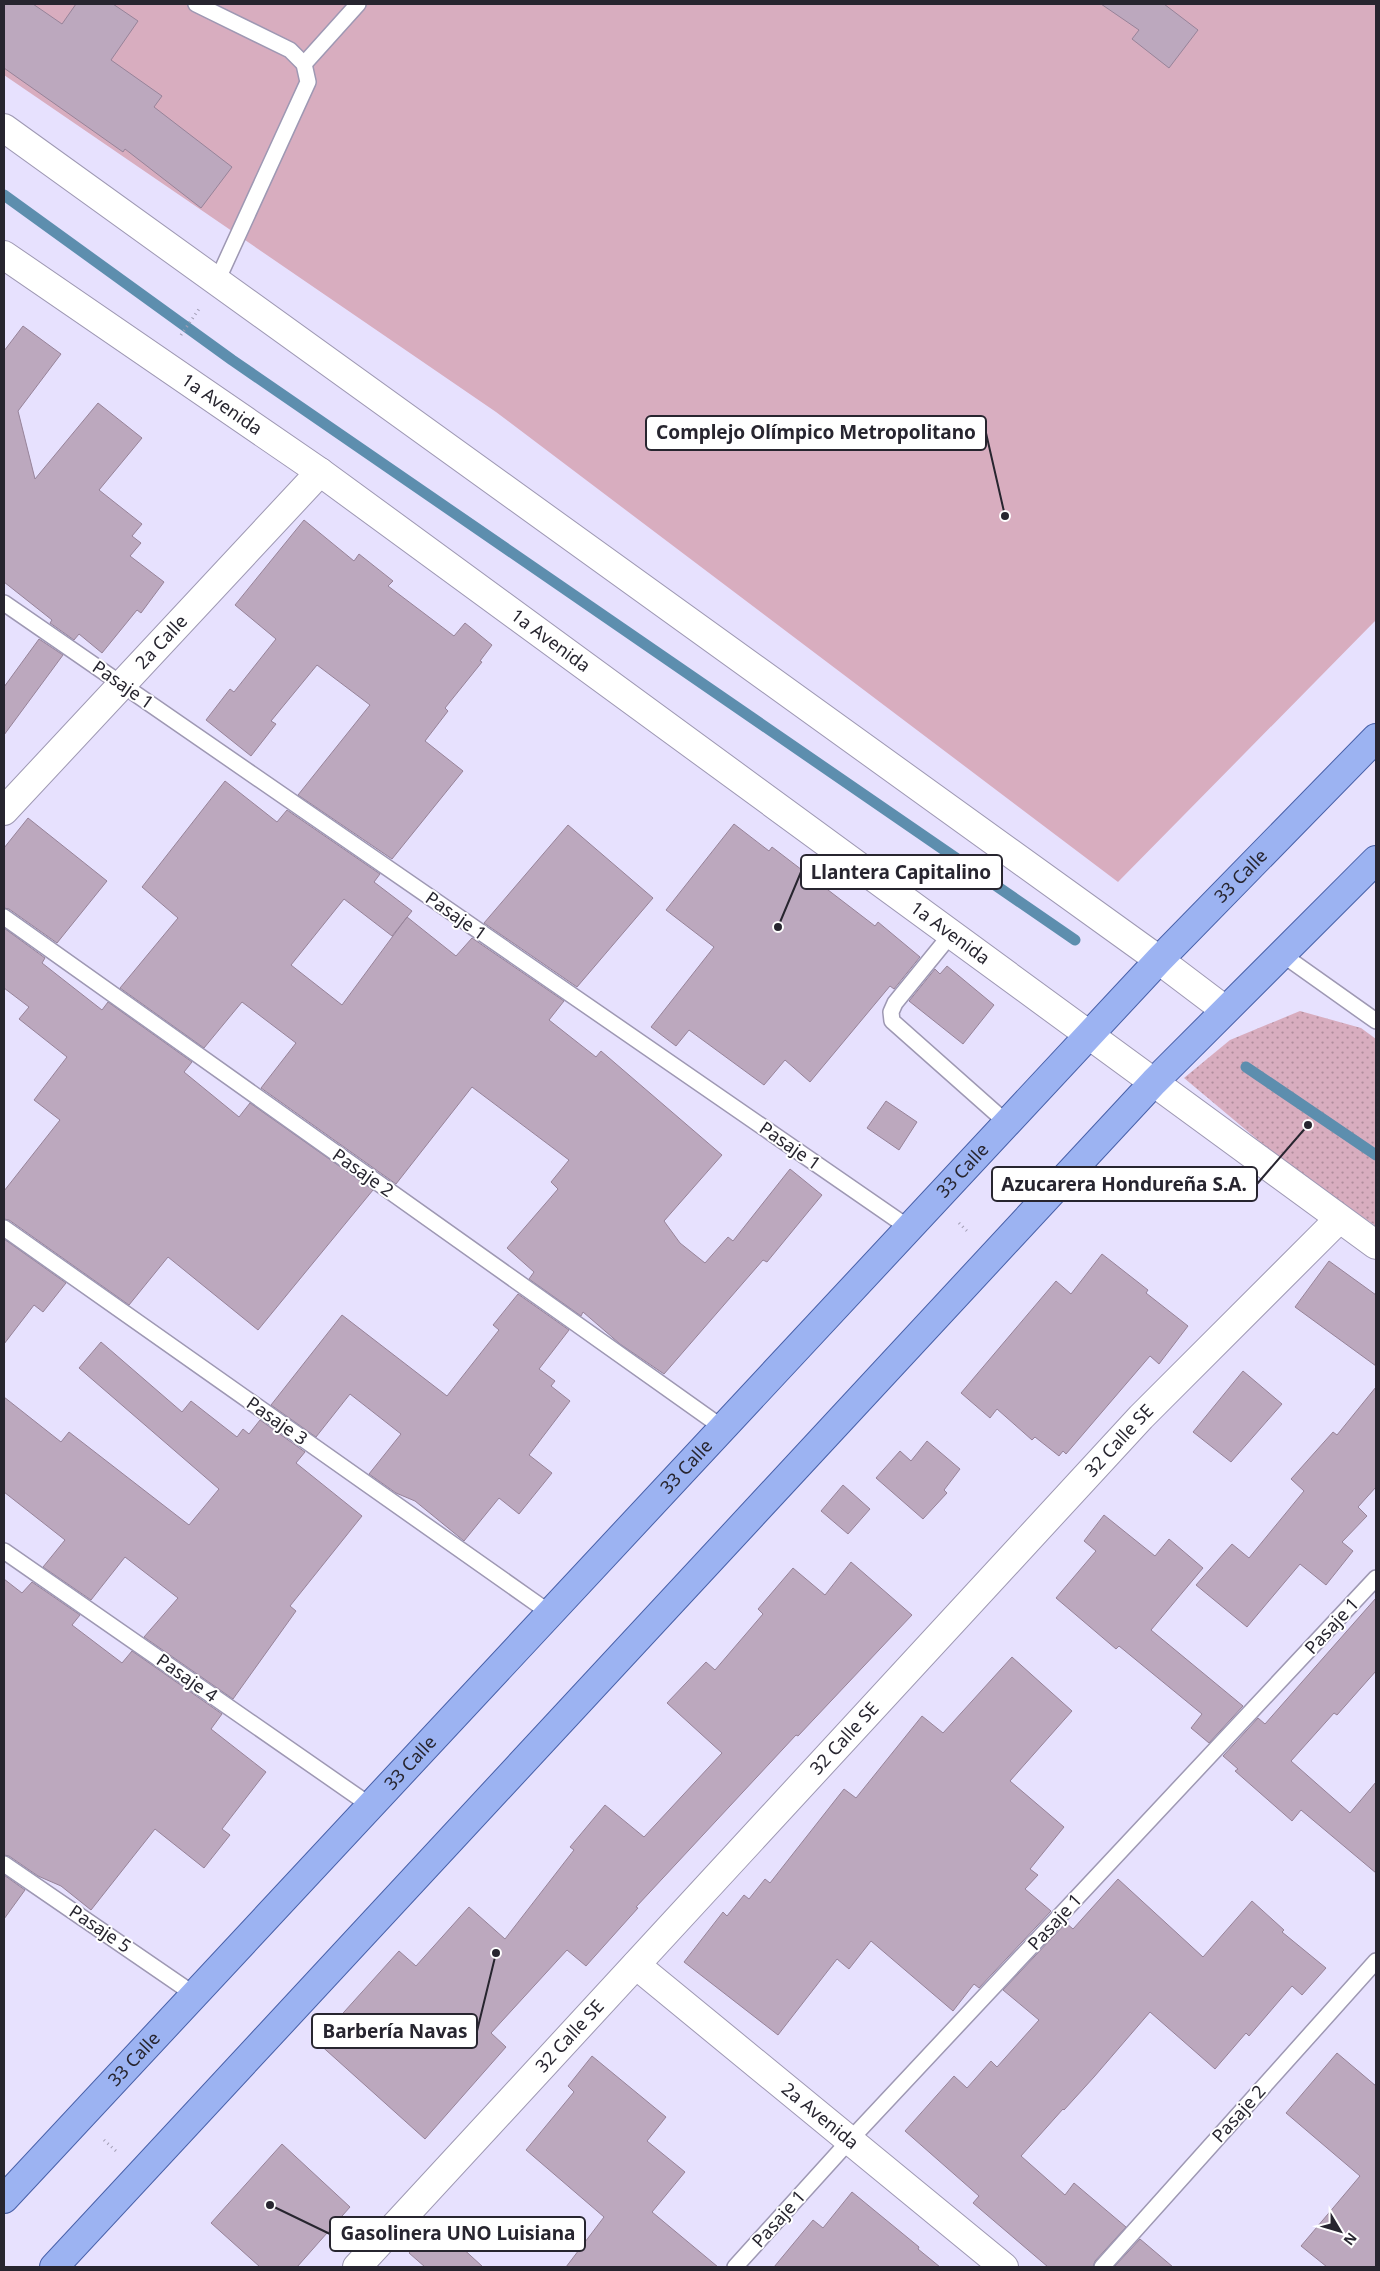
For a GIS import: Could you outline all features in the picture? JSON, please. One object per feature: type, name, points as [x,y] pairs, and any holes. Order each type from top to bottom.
[{"type":"main road","name":"33 Calle","points":[[4,2199],[1159,960],[1376,738]]},
{"type":"main road","points":[[54,2267],[1154,1082],[1376,860]]},
{"type":"street","points":[[4,128],[210,292],[1159,960],[1225,1010]]},
{"type":"street","name":"1a Avenida","points":[[6,262],[320,472],[1154,1082]]},
{"type":"street","name":"2a Calle","points":[[4,811],[320,472]]},
{"type":"street","points":[[1154,1082],[1376,1246]]},
{"type":"street","name":"32 Calle SE","points":[[357,2267],[1141,1417],[1339,1219]]},
{"type":"street","name":"2a Avenida","points":[[636,1965],[1004,2267]]},
{"type":"lane","points":[[196,4],[290,50],[304,64],[308,82],[210,292]]},
{"type":"lane","points":[[304,64],[358,4]]},
{"type":"lane","name":"Pasaje 1","points":[[4,603],[909,1228]]},
{"type":"lane","name":"Pasaje 2","points":[[4,917],[723,1428]]},
{"type":"lane","points":[[952,934],[895,1004],[891,1012],[892,1021],[1007,1123]]},
{"type":"lane","points":[[1283,955],[1376,1021]]},
{"type":"lane","name":"Pasaje 3","points":[[4,1228],[550,1613]]},
{"type":"lane","name":"Pasaje 4","points":[[4,1550],[371,1806]]},
{"type":"lane","name":"Pasaje 1","points":[[735,2267],[850,2140],[1376,1578]]},
{"type":"lane","name":"Pasaje 5","points":[[4,1864],[195,1995]]},
{"type":"lane","name":"Pasaje 2","points":[[1102,2267],[1376,1961]]},
{"type":"path","points":[[177,341],[210,292]]},
{"type":"path","points":[[934,1201],[994,1255]]},
{"type":"path","points":[[79,2119],[142,2172]]},
{"type":"shaded area","points":[[4,4],[1376,4],[1376,620],[1118,882],[496,412],[4,75]]},
{"type":"shaded area","points":[[1300,1011],[1361,1028],[1376,1039],[1376,1226],[1295,1171],[1184,1078],[1230,1040]]},
{"type":"building","points":[[4,4],[33,4],[62,24],[76,4],[113,4],[138,21],[111,60],[162,96],[154,107],[232,167],[201,208],[125,149],[123,152],[4,68]]},
{"type":"building","points":[[1101,4],[1164,4],[1198,30],[1169,68],[1132,39],[1139,30]]},
{"type":"building","points":[[23,326],[61,354],[18,411],[35,479],[98,403],[142,438],[99,490],[142,524],[132,536],[141,543],[130,556],[164,582],[141,613],[137,610],[102,653],[79,634],[74,640],[50,623],[52,620],[4,582],[4,351]]},
{"type":"building","points":[[304,520],[354,561],[359,554],[393,581],[388,586],[454,636],[465,623],[492,645],[480,661],[482,662],[445,708],[448,711],[425,741],[463,771],[392,859],[298,795],[370,705],[317,665],[271,721],[276,724],[251,756],[206,720],[230,689],[234,692],[276,639],[235,605]]},
{"type":"building","points":[[39,639],[63,655],[4,735],[4,687]]},
{"type":"building","points":[[225,781],[277,822],[287,810],[380,874],[374,882],[412,911],[407,917],[456,956],[472,938],[564,1001],[549,1020],[596,1057],[601,1051],[722,1155],[664,1221],[680,1243],[705,1263],[728,1237],[733,1241],[790,1169],[822,1195],[767,1262],[763,1260],[664,1374],[620,1344],[583,1312],[581,1316],[529,1279],[534,1272],[507,1248],[558,1189],[551,1182],[569,1160],[472,1087],[396,1184],[261,1088],[296,1043],[242,1002],[204,1048],[120,988],[178,918],[142,887]],"holes":[[[344,899],[392,936],[405,920],[342,1005],[291,965]]]},
{"type":"building","points":[[28,818],[107,881],[57,943],[9,909],[4,908],[4,848]]},
{"type":"building","points":[[734,824],[769,851],[772,847],[875,926],[878,922],[920,957],[894,989],[890,986],[810,1082],[785,1060],[764,1085],[689,1030],[676,1046],[651,1027],[714,947],[666,910]]},
{"type":"building","points":[[568,825],[653,898],[577,987],[484,923]]},
{"type":"building","points":[[4,928],[45,958],[42,963],[102,1010],[108,1002],[192,1062],[184,1072],[239,1117],[250,1103],[373,1190],[258,1330],[168,1257],[129,1305],[9,1220],[4,1219],[4,1191],[60,1120],[34,1100],[67,1057],[19,1019],[29,1007],[4,988]]},
{"type":"building","points":[[947,966],[994,1005],[963,1044],[909,1001],[935,969],[940,974]]},
{"type":"building","points":[[886,1101],[917,1122],[899,1150],[867,1128]]},
{"type":"building","points":[[4,1239],[66,1283],[43,1312],[34,1305],[4,1344]]},
{"type":"building","points":[[1102,1254],[1148,1290],[1146,1293],[1188,1326],[1159,1364],[1150,1356],[1066,1454],[1063,1451],[1059,1456],[1035,1437],[1032,1440],[997,1409],[990,1418],[961,1393],[1056,1281],[1071,1294]]},
{"type":"building","points":[[1329,1261],[1376,1295],[1376,1366],[1295,1307]]},
{"type":"building","points":[[518,1294],[569,1330],[539,1369],[555,1381],[551,1386],[570,1401],[529,1455],[552,1473],[519,1514],[499,1498],[464,1541],[415,1501],[396,1493],[369,1474],[401,1434],[350,1394],[316,1437],[271,1405],[342,1315],[447,1396],[499,1330],[493,1325]]},
{"type":"building","points":[[101,1342],[182,1412],[191,1401],[237,1437],[243,1429],[249,1434],[260,1420],[305,1452],[296,1463],[362,1516],[290,1606],[296,1611],[233,1699],[144,1637],[178,1598],[125,1557],[91,1600],[43,1567],[65,1540],[4,1492],[4,1397],[61,1442],[69,1432],[189,1525],[219,1489],[79,1368]]},
{"type":"building","points":[[1243,1371],[1282,1404],[1231,1462],[1193,1432]]},
{"type":"building","points":[[1376,1387],[1376,1487],[1358,1507],[1367,1516],[1342,1542],[1353,1551],[1326,1585],[1300,1564],[1247,1627],[1196,1585],[1232,1544],[1249,1558],[1304,1491],[1291,1479],[1333,1432],[1337,1435]]},
{"type":"building","points":[[927,1441],[960,1469],[944,1490],[947,1493],[923,1519],[876,1478],[900,1451],[911,1461]]},
{"type":"building","points":[[843,1485],[870,1509],[848,1534],[821,1511]]},
{"type":"building","points":[[1104,1515],[1155,1556],[1169,1539],[1203,1568],[1151,1630],[1243,1706],[1209,1743],[1191,1728],[1202,1714],[1119,1646],[1116,1649],[1056,1598],[1096,1551],[1084,1541]]},
{"type":"building","points":[[851,1562],[912,1615],[798,1736],[796,1735],[636,1907],[638,1908],[586,1966],[567,1950],[491,2033],[506,2047],[425,2139],[317,2042],[399,1951],[416,1966],[469,1907],[505,1939],[574,1850],[570,1847],[605,1805],[644,1837],[722,1753],[667,1703],[706,1662],[715,1670],[763,1614],[758,1609],[793,1568],[825,1595]]},
{"type":"building","points":[[4,1579],[22,1593],[32,1582],[80,1615],[72,1625],[122,1663],[132,1651],[222,1714],[211,1729],[266,1772],[222,1829],[230,1835],[204,1868],[155,1829],[91,1910],[61,1886],[38,1876],[9,1856],[4,1855]]},
{"type":"building","points":[[1376,1598],[1376,1671],[1337,1715],[1334,1713],[1291,1761],[1350,1813],[1376,1782],[1376,1873],[1301,1810],[1292,1821],[1235,1771],[1238,1769],[1223,1756],[1258,1718],[1265,1724]]},
{"type":"building","points":[[1012,1657],[1072,1711],[1010,1781],[1064,1827],[1030,1869],[1038,1875],[1025,1889],[1051,1911],[979,1988],[974,1984],[953,2011],[871,1941],[849,1969],[837,1959],[778,2035],[684,1962],[723,1912],[727,1916],[744,1895],[749,1899],[765,1879],[770,1883],[844,1789],[856,1798],[922,1716],[943,1733]]},
{"type":"building","points":[[4,1875],[25,1890],[4,1919]]},
{"type":"building","points":[[1118,1879],[1203,1957],[1252,1901],[1284,1930],[1282,1932],[1326,1968],[1302,1995],[1292,1986],[1249,2036],[1246,2033],[1215,2069],[1150,2012],[1094,2077],[1021,2156],[1065,2195],[1074,2183],[1126,2227],[1095,2261],[1093,2267],[1048,2267],[973,2203],[979,2196],[905,2131],[954,2076],[967,2088],[991,2061],[997,2067],[1039,2020],[1003,1990],[1066,1923],[1073,1929]]},
{"type":"building","points":[[1337,2053],[1376,2086],[1376,2267],[1327,2267],[1301,2246],[1360,2176],[1286,2113]]},
{"type":"building","points":[[592,2056],[666,2117],[647,2141],[685,2172],[652,2212],[718,2267],[566,2267],[604,2217],[526,2150],[574,2092],[568,2086]]},
{"type":"building","points":[[282,2144],[350,2207],[297,2267],[260,2267],[211,2223]]},
{"type":"building","points":[[852,2192],[919,2247],[918,2249],[940,2267],[774,2267],[813,2220],[823,2228]]},
{"type":"building","points":[[435,2223],[483,2267],[425,2267],[409,2253]]},
{"type":"building","points":[[1140,2239],[1173,2267],[1114,2267]]},
{"type":"waterway","points":[[4,195],[232,360],[1075,940]]},
{"type":"waterway","points":[[1246,1067],[1376,1155]]},
{"type":"place","name":"Complejo Olímpico Metropolitano","points":[[1005,516]]},
{"type":"place","name":"Llantera Capitalino","points":[[778,927]]},
{"type":"place","name":"Azucarera Hondureña S.A.","points":[[1308,1125]]},
{"type":"place","name":"Barbería Navas","points":[[496,1953]]},
{"type":"place","name":"Gasolinera UNO Luisiana","points":[[270,2205]]}]
